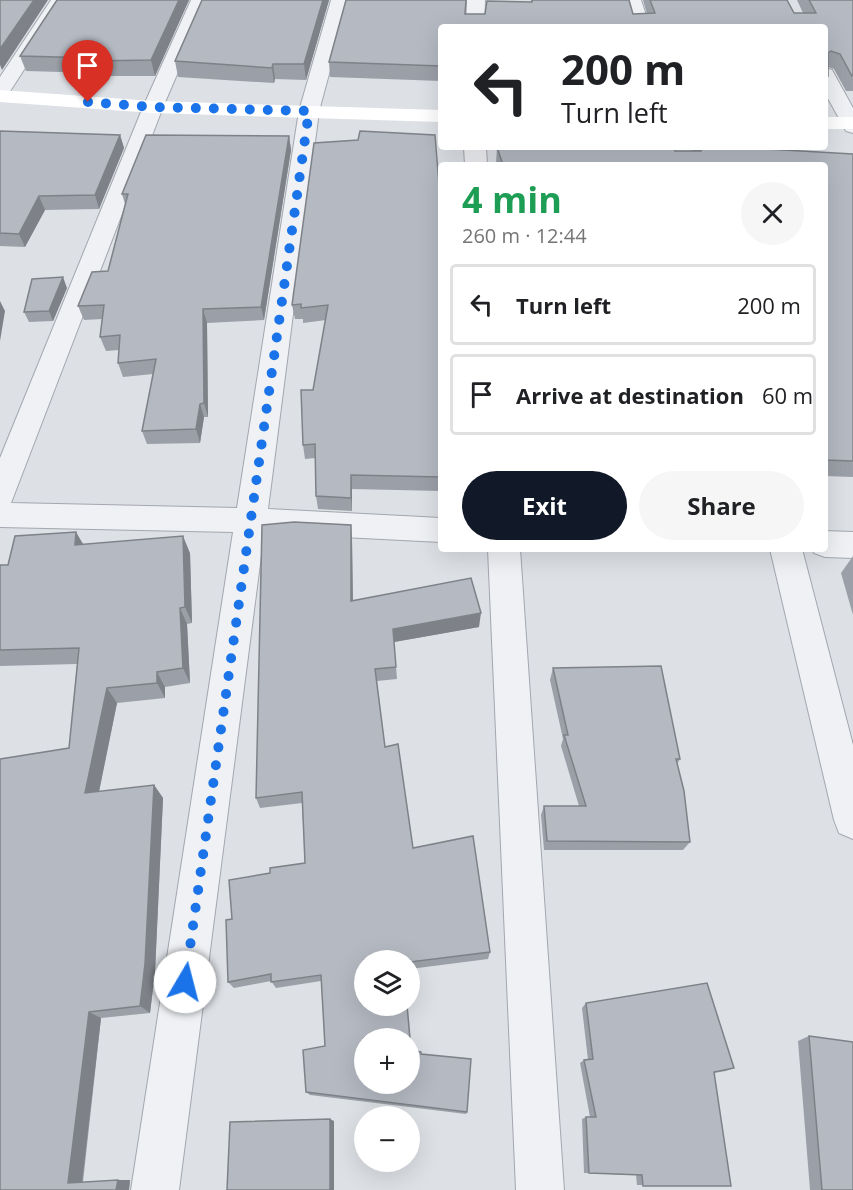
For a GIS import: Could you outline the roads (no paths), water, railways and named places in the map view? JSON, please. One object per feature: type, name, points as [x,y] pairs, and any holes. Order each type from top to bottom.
[{"type":"main road","points":[[0,96],[153,107],[438,116]]},
{"type":"main road","points":[[828,123],[852,124]]},
{"type":"street","points":[[0,92],[60,0]]},
{"type":"street","points":[[0,495],[153,107],[200,0]]},
{"type":"street","points":[[155,1190],[309,111],[340,0]]},
{"type":"street","points":[[475,24],[476,0]]},
{"type":"street","points":[[632,0],[640,24]]},
{"type":"street","points":[[828,80],[852,124]]},
{"type":"street","points":[[0,515],[252,520],[438,530]]},
{"type":"street","points":[[828,544],[853,545]]},
{"type":"street","points":[[504,552],[540,1190]]},
{"type":"street","points":[[787,552],[853,820]]}]
